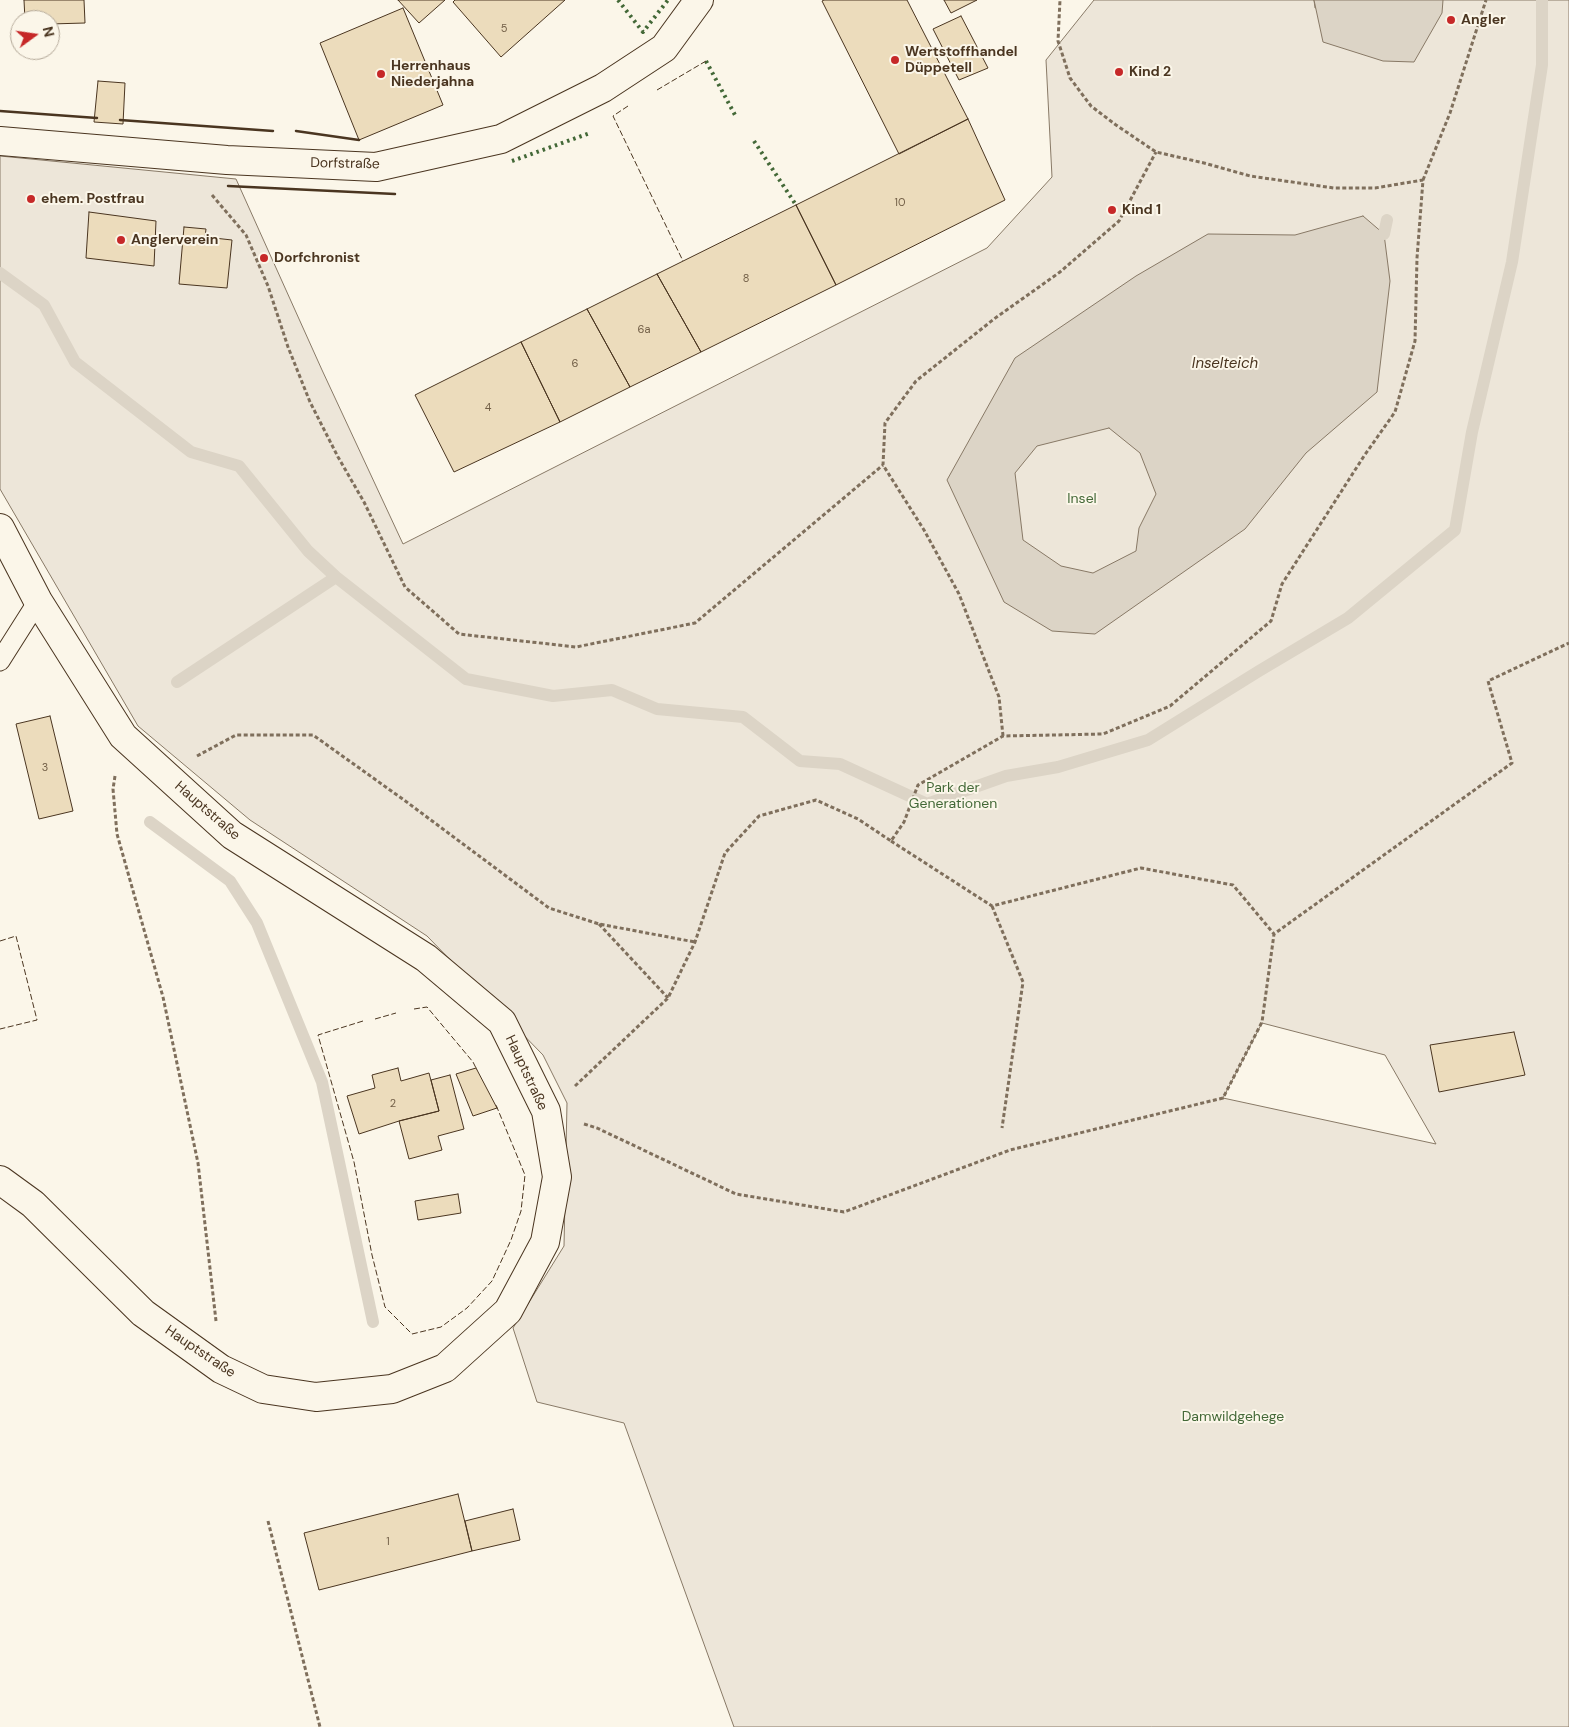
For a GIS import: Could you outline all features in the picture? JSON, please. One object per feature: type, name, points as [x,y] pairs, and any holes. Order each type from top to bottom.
[{"type":"street","name":"Dorfstraße","points":[[0,141],[227,160],[376,167],[501,140],[603,88],[664,48],[699,0]]},
{"type":"street","name":"Hauptstraße","points":[[0,528],[38,601],[123,736],[232,835],[426,958],[502,1022],[546,1111],[557,1176],[545,1242],[508,1311],[445,1368],[392,1389],[316,1397],[263,1390],[221,1369],[143,1313],[33,1204],[0,1180]]},
{"type":"lane","points":[[0,661],[38,601]]},
{"type":"path","points":[[1060,0],[1058,41],[1070,78],[1091,106],[1156,152],[1250,176],[1334,188],[1375,188],[1423,180]]},
{"type":"path","points":[[890,841],[904,822],[918,785],[1004,736],[1102,734],[1170,706],[1271,621],[1282,584],[1364,456],[1395,412],[1415,341],[1417,258],[1423,180],[1450,113],[1486,0]]},
{"type":"path","points":[[1004,736],[999,697],[959,594],[924,530],[884,465],[884,423],[916,381],[994,319],[1060,272],[1119,221],[1156,152]]},
{"type":"path","points":[[179,156],[246,235],[268,286],[288,348],[310,402],[364,502],[405,587],[459,634],[576,647],[695,623],[884,465]]},
{"type":"path","points":[[546,1111],[596,1128],[736,1194],[844,1212],[1010,1150],[1223,1098],[1262,1022],[1274,934],[1512,763],[1488,681],[1569,643]]},
{"type":"path","points":[[164,773],[236,735],[313,735],[549,908],[599,924],[695,942]]},
{"type":"path","points":[[123,736],[113,788],[117,834],[163,997],[198,1163],[221,1369]]},
{"type":"path","points":[[574,1087],[668,998],[695,942],[725,853],[759,816],[816,800],[858,819],[992,906],[1023,982],[1002,1128]]},
{"type":"path","points":[[992,906],[1141,868],[1233,884],[1274,934]]},
{"type":"path","points":[[599,924],[668,998]]},
{"type":"path","points":[[268,1521],[320,1727]]},
{"type":"green space","points":[[1094,0],[1314,0],[1315,8],[1392,0],[1569,0],[1569,1727],[734,1727],[624,1423],[537,1402],[513,1328],[564,1246],[567,1103],[543,1055],[427,936],[250,820],[138,726],[0,489],[0,156],[236,179],[403,544],[987,248],[1052,177],[1046,60]],"holes":[[[1262,1023],[1385,1055],[1436,1144],[1223,1098]]]},
{"type":"water","points":[[1314,0],[1443,0],[1442,13],[1414,62],[1383,61],[1323,42]]},
{"type":"water","name":"Inselteich","points":[[1363,216],[1384,234],[1390,281],[1377,392],[1306,453],[1245,529],[1095,634],[1052,631],[1004,602],[947,480],[1015,358],[1136,276],[1208,234],[1295,235]],"holes":[[[1109,428],[1140,453],[1156,494],[1139,528],[1136,551],[1093,573],[1061,566],[1023,540],[1015,473],[1037,446]]]},
{"type":"building","points":[[24,0],[84,0],[85,23],[60,24],[60,10],[24,10]]},
{"type":"building","points":[[398,0],[445,0],[419,23]]},
{"type":"building","points":[[455,0],[565,0],[501,57],[453,2]]},
{"type":"building","name":"Wertstoffhandel Düppetell","points":[[907,0],[968,119],[899,154],[822,1]]},
{"type":"building","points":[[944,0],[977,0],[951,13]]},
{"type":"building","name":"Herrenhaus Niederjahna","points":[[403,8],[443,105],[359,140],[320,43]]},
{"type":"building","points":[[961,16],[988,68],[959,80],[933,29]]},
{"type":"building","points":[[98,81],[125,83],[123,124],[94,122]]},
{"type":"building","points":[[968,119],[1005,200],[836,285],[796,205]]},
{"type":"building","points":[[796,205],[836,285],[701,352],[657,274]]},
{"type":"building","name":"Anglerverein","points":[[89,212],[156,221],[154,266],[86,258]]},
{"type":"building","points":[[184,227],[206,229],[205,237],[232,240],[227,288],[179,284]]},
{"type":"building","points":[[657,274],[701,352],[630,387],[587,309]]},
{"type":"building","points":[[587,309],[630,387],[560,422],[521,342]]},
{"type":"building","points":[[521,342],[560,422],[454,472],[415,395]]},
{"type":"building","points":[[50,716],[73,811],[39,819],[16,724]]},
{"type":"building","points":[[1514,1032],[1525,1075],[1439,1092],[1430,1045]]},
{"type":"building","points":[[398,1068],[401,1081],[429,1073],[439,1111],[359,1134],[347,1096],[375,1088],[372,1075]]},
{"type":"building","points":[[476,1068],[497,1108],[473,1116],[456,1074]]},
{"type":"building","points":[[450,1075],[464,1129],[438,1136],[442,1150],[409,1159],[399,1121],[439,1111],[431,1080]]},
{"type":"building","points":[[458,1194],[461,1213],[418,1220],[415,1201]]},
{"type":"building","points":[[458,1494],[472,1551],[319,1590],[304,1533]]},
{"type":"building","points":[[513,1509],[520,1540],[472,1551],[465,1521]]},
{"type":"waterway","points":[[0,273],[44,305],[75,362],[191,452],[239,466],[308,551],[336,577],[466,679],[553,696],[612,690],[657,709],[743,717],[800,761],[840,764],[927,804],[1006,776],[1058,767],[1148,740],[1348,618],[1455,530],[1472,432],[1512,262],[1542,65],[1542,0]]},
{"type":"waterway","points":[[1384,234],[1387,220]]},
{"type":"waterway","points":[[177,682],[336,577]]},
{"type":"waterway","points":[[150,822],[230,881],[257,923],[322,1082],[373,1322]]},
{"type":"hedge","points":[[618,0],[643,32],[668,0]]},
{"type":"hedge","points":[[706,61],[735,115]]},
{"type":"hedge","points":[[512,161],[590,133]]},
{"type":"hedge","points":[[754,141],[796,205]]},
{"type":"fence","points":[[657,90],[706,61]]},
{"type":"fence","points":[[628,106],[613,116],[683,261]]},
{"type":"fence","points":[[0,941],[16,936],[37,1020],[0,1029]]},
{"type":"fence","points":[[414,1009],[427,1007],[473,1062],[477,1070]]},
{"type":"fence","points":[[375,1019],[396,1013]]},
{"type":"fence","points":[[363,1021],[318,1035],[354,1162],[372,1255],[385,1307],[412,1334],[441,1327],[467,1308],[492,1281],[511,1240],[521,1211],[525,1175],[496,1105]]},
{"type":"wall","points":[[0,111],[97,118]]},
{"type":"wall","points":[[120,120],[273,131]]},
{"type":"wall","points":[[296,131],[359,140]]},
{"type":"wall","points":[[228,186],[395,194]]},
{"type":"place","name":"Angler","points":[[1451,20]]},
{"type":"place","name":"Wertstoffhandel Düppetell","points":[[895,60]]},
{"type":"place","name":"Kind 2","points":[[1119,72]]},
{"type":"place","name":"Herrenhaus Niederjahna","points":[[381,74]]},
{"type":"place","name":"ehem. Postfrau","points":[[31,199]]},
{"type":"place","name":"Kind 1","points":[[1112,210]]},
{"type":"place","name":"Anglerverein","points":[[121,240]]},
{"type":"place","name":"Dorfchronist","points":[[264,258]]},
{"type":"park label","name":"Insel","points":[[1082,499]]},
{"type":"park label","name":"Park der Generationen","points":[[953,796]]},
{"type":"park label","name":"Damwildgehege","points":[[1233,1417]]}]
